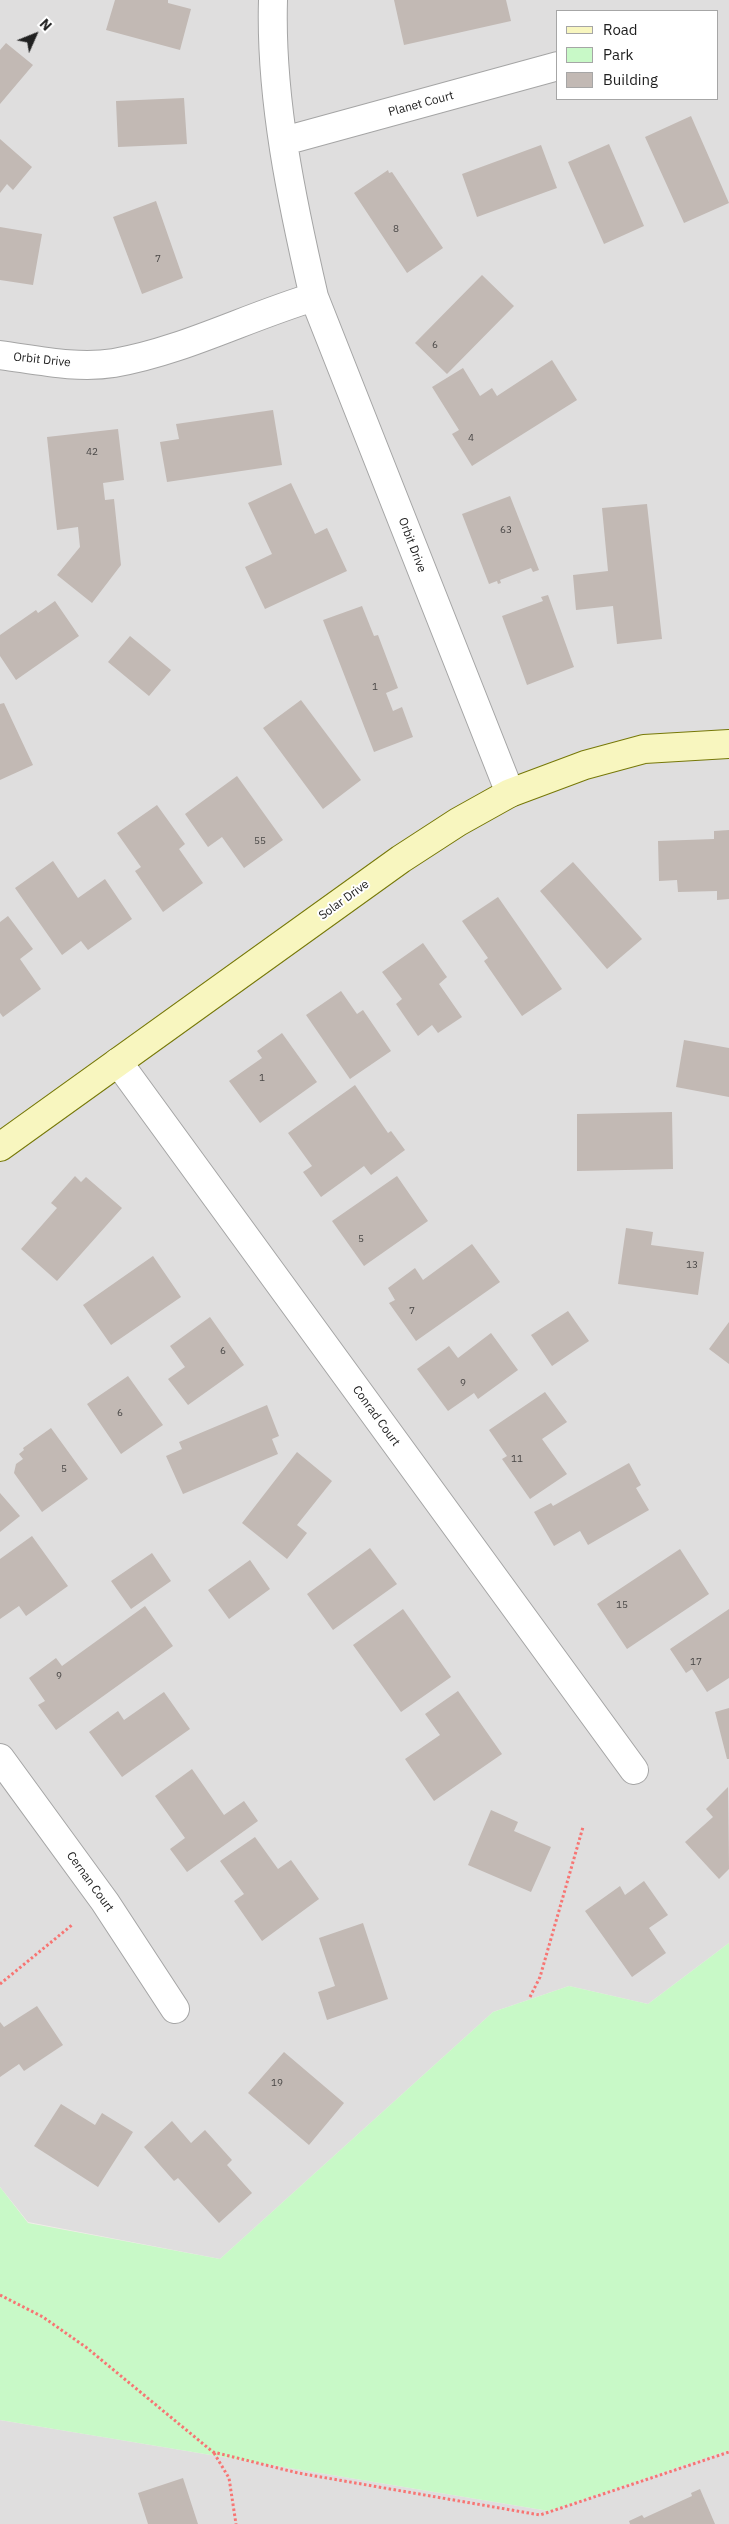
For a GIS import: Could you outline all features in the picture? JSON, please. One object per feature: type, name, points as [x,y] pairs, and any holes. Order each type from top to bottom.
[{"type":"street","name":"Orbit Drive","points":[[273,0],[272,31],[284,141],[295,216],[314,297],[510,794]]},
{"type":"street","name":"Planet Court","points":[[284,141],[556,67]]},
{"type":"street","name":"Orbit Drive","points":[[0,355],[66,364],[113,363],[171,348],[281,307],[314,297]]},
{"type":"street","name":"Solar Drive","points":[[0,1147],[401,859],[458,822],[510,794],[585,765],[644,749],[729,744]]},
{"type":"street","name":"Conrad Court","points":[[118,1062],[634,1770]]},
{"type":"street","name":"Cernan Court","points":[[0,1758],[105,1902],[175,2009]]},
{"type":"path","points":[[530,1997],[540,1977],[583,1827]]},
{"type":"path","points":[[0,1984],[72,1924]]},
{"type":"path","points":[[0,2296],[43,2317],[87,2348],[213,2452],[229,2478],[236,2524]]},
{"type":"path","points":[[213,2452],[298,2473],[540,2515],[729,2452]]},
{"type":"shaded area","points":[[0,0],[729,0],[729,1943],[648,2004],[569,1986],[493,2012],[220,2259],[28,2222],[0,2187]]},
{"type":"shaded area","points":[[0,2420],[549,2511],[729,2450],[729,2524],[0,2524]]},
{"type":"green space","points":[[729,1943],[729,2450],[549,2511],[0,2420],[0,2187],[28,2223],[220,2259],[493,2012],[569,1986],[648,2004]]},
{"type":"building","points":[[115,0],[168,0],[168,3],[191,9],[180,50],[106,30]]},
{"type":"building","points":[[394,0],[506,0],[511,21],[404,45]]},
{"type":"building","points":[[6,43],[33,65],[0,104],[0,50]]},
{"type":"building","points":[[184,98],[187,144],[118,147],[116,101]]},
{"type":"building","points":[[691,116],[729,203],[684,223],[645,137]]},
{"type":"building","points":[[0,139],[32,167],[13,190],[7,184],[0,193]]},
{"type":"building","points":[[609,144],[644,226],[604,244],[568,162]]},
{"type":"building","points":[[541,145],[557,188],[477,217],[462,174]]},
{"type":"building","points":[[388,170],[389,173],[392,172],[443,248],[407,273],[354,193]]},
{"type":"building","points":[[156,201],[183,278],[142,294],[113,217]]},
{"type":"building","points":[[0,227],[42,234],[33,285],[0,280]]},
{"type":"building","points":[[482,275],[514,306],[447,374],[415,343]]},
{"type":"building","points":[[552,360],[577,400],[472,466],[452,434],[459,430],[432,387],[463,368],[480,396],[492,388],[497,396]]},
{"type":"building","points":[[273,410],[282,465],[167,482],[160,442],[179,439],[176,424]]},
{"type":"building","points":[[118,429],[124,480],[103,483],[105,500],[114,499],[121,565],[92,603],[57,575],[80,547],[78,527],[57,530],[47,437]]},
{"type":"building","points":[[291,483],[315,534],[327,528],[347,571],[265,609],[245,567],[272,554],[248,503]]},
{"type":"building","points":[[510,496],[539,570],[533,572],[531,568],[500,580],[501,583],[498,584],[497,581],[489,584],[462,514]]},
{"type":"building","points":[[647,504],[662,639],[617,644],[613,606],[576,610],[573,575],[608,571],[602,508]]},
{"type":"building","points":[[548,595],[574,667],[527,685],[502,616],[543,601],[541,597]]},
{"type":"building","points":[[55,601],[79,636],[16,680],[0,656],[0,635],[36,610],[38,613]]},
{"type":"building","points":[[362,606],[374,636],[378,635],[398,688],[386,693],[393,711],[402,707],[413,737],[374,752],[323,620]]},
{"type":"building","points":[[130,636],[171,670],[149,696],[108,662]]},
{"type":"building","points":[[301,700],[361,780],[323,809],[263,728]]},
{"type":"building","points":[[4,703],[33,765],[0,780],[0,704]]},
{"type":"building","points":[[237,776],[283,840],[244,868],[222,837],[208,847],[185,814]]},
{"type":"building","points":[[157,805],[185,844],[179,849],[203,883],[163,912],[135,871],[141,867],[117,833]]},
{"type":"building","points":[[729,830],[729,899],[717,900],[717,891],[678,892],[677,880],[659,881],[658,841],[714,839],[714,831]]},
{"type":"building","points":[[53,861],[78,898],[105,879],[132,919],[88,950],[81,941],[62,955],[15,888]]},
{"type":"building","points":[[573,862],[642,939],[607,969],[540,891]]},
{"type":"building","points":[[498,897],[562,989],[522,1016],[484,961],[488,958],[462,921]]},
{"type":"building","points":[[8,916],[33,949],[20,959],[41,989],[3,1017],[0,1013],[0,922]]},
{"type":"building","points":[[423,943],[447,977],[439,984],[462,1017],[438,1033],[432,1025],[418,1036],[396,1004],[402,999],[382,972]]},
{"type":"building","points":[[341,991],[357,1014],[363,1010],[391,1051],[350,1079],[306,1015]]},
{"type":"building","points":[[282,1033],[317,1082],[260,1123],[229,1081],[262,1058],[257,1051]]},
{"type":"building","points":[[684,1040],[729,1048],[729,1097],[676,1087]]},
{"type":"building","points":[[355,1085],[388,1133],[391,1131],[405,1150],[371,1175],[364,1166],[321,1197],[303,1172],[312,1166],[288,1133]]},
{"type":"building","points":[[672,1112],[673,1169],[577,1171],[577,1114]]},
{"type":"building","points":[[75,1176],[81,1182],[86,1177],[122,1208],[57,1281],[21,1249],[57,1208],[51,1203]]},
{"type":"building","points":[[397,1176],[428,1221],[364,1266],[332,1221]]},
{"type":"building","points":[[626,1228],[653,1232],[651,1245],[704,1252],[698,1295],[618,1284]]},
{"type":"building","points":[[472,1244],[500,1282],[416,1341],[389,1303],[395,1300],[388,1288],[415,1268],[423,1280]]},
{"type":"building","points":[[153,1256],[181,1297],[111,1345],[83,1305]]},
{"type":"building","points":[[568,1311],[589,1341],[552,1366],[531,1335]]},
{"type":"building","points":[[210,1317],[244,1365],[188,1405],[168,1379],[185,1367],[170,1346]]},
{"type":"building","points":[[729,1322],[729,1364],[709,1349]]},
{"type":"building","points":[[491,1333],[518,1370],[478,1399],[474,1393],[448,1411],[417,1369],[449,1346],[458,1358]]},
{"type":"building","points":[[128,1376],[163,1425],[121,1454],[87,1404]]},
{"type":"building","points":[[545,1392],[567,1422],[542,1439],[567,1474],[530,1499],[502,1459],[507,1456],[489,1430]]},
{"type":"building","points":[[267,1405],[279,1436],[272,1439],[278,1454],[183,1494],[166,1456],[182,1449],[179,1442]]},
{"type":"building","points":[[51,1428],[88,1479],[42,1512],[14,1473],[16,1464],[23,1459],[19,1454],[24,1450],[23,1448]]},
{"type":"building","points":[[297,1452],[332,1481],[297,1525],[307,1533],[287,1559],[242,1523]]},
{"type":"building","points":[[629,1463],[641,1485],[636,1488],[649,1510],[588,1545],[580,1531],[554,1546],[534,1512],[551,1503],[553,1506]]},
{"type":"building","points":[[0,1493],[20,1516],[0,1532]]},
{"type":"building","points":[[32,1536],[68,1586],[26,1616],[19,1606],[0,1619],[0,1559]]},
{"type":"building","points":[[370,1548],[397,1584],[333,1630],[307,1594]]},
{"type":"building","points":[[680,1549],[709,1594],[627,1649],[597,1604]]},
{"type":"building","points":[[152,1553],[171,1581],[131,1609],[111,1581]]},
{"type":"building","points":[[250,1560],[270,1589],[229,1619],[208,1590]]},
{"type":"building","points":[[145,1606],[173,1646],[56,1730],[38,1705],[45,1701],[29,1678],[56,1658],[62,1666]]},
{"type":"building","points":[[403,1609],[451,1677],[401,1712],[353,1645]]},
{"type":"building","points":[[729,1609],[729,1678],[707,1692],[692,1669],[686,1673],[670,1649]]},
{"type":"building","points":[[458,1691],[502,1754],[434,1801],[405,1759],[440,1735],[425,1714]]},
{"type":"building","points":[[164,1692],[190,1729],[122,1777],[89,1732],[118,1711],[124,1720]]},
{"type":"building","points":[[729,1708],[729,1759],[727,1759],[715,1712]]},
{"type":"building","points":[[192,1769],[224,1815],[244,1801],[258,1821],[187,1872],[170,1849],[185,1838],[155,1796]]},
{"type":"building","points":[[728,1787],[729,1869],[719,1879],[685,1842],[713,1817],[706,1809]]},
{"type":"building","points":[[491,1810],[518,1822],[514,1831],[551,1847],[531,1892],[468,1865]]},
{"type":"building","points":[[255,1837],[278,1869],[291,1860],[319,1899],[262,1941],[234,1901],[244,1894],[220,1861]]},
{"type":"building","points":[[644,1881],[668,1915],[649,1928],[666,1953],[632,1977],[585,1911],[620,1886],[625,1895]]},
{"type":"building","points":[[363,1923],[388,1999],[327,2020],[318,1992],[335,1986],[319,1938]]},
{"type":"building","points":[[37,2006],[63,2045],[24,2071],[19,2064],[0,2077],[0,2022],[4,2027]]},
{"type":"building","points":[[284,2052],[344,2103],[309,2145],[248,2093]]},
{"type":"building","points":[[61,2104],[95,2125],[102,2113],[133,2132],[98,2187],[34,2146]]},
{"type":"building","points":[[172,2121],[191,2143],[205,2130],[232,2160],[227,2165],[252,2193],[219,2223],[178,2178],[174,2181],[144,2147]]},
{"type":"building","points":[[183,2478],[198,2524],[148,2524],[138,2493]]},
{"type":"building","points":[[700,2489],[715,2524],[630,2524],[629,2521],[642,2515],[644,2518],[692,2496],[691,2493]]}]
